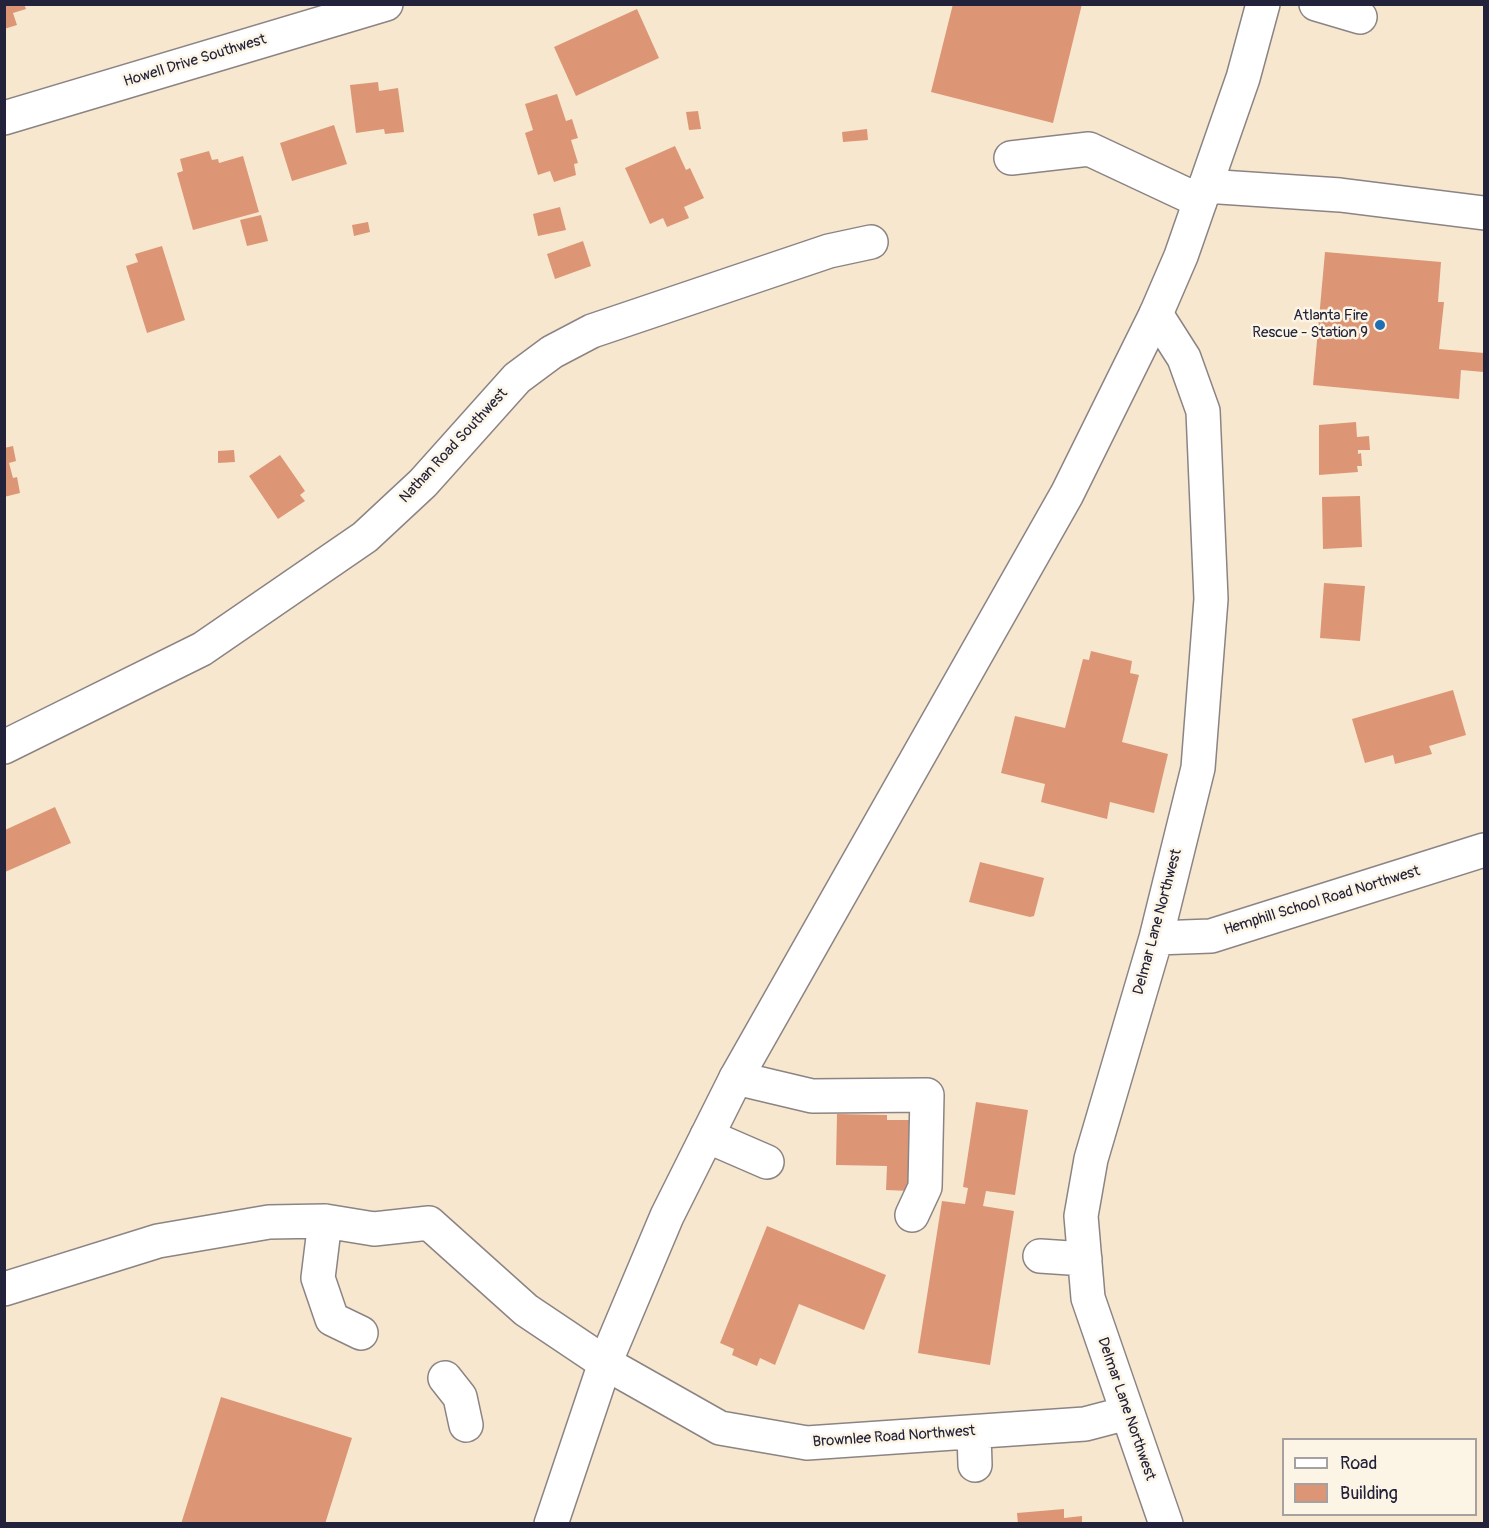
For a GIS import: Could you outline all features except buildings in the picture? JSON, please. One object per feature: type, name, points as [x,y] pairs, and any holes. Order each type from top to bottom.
[{"type":"street","name":"Howell Drive Southwest","points":[[4,118],[386,4]]},
{"type":"street","points":[[552,1524],[605,1363],[667,1216],[736,1078],[1067,494],[1156,314],[1242,78],[1263,4]]},
{"type":"street","points":[[1316,4],[1360,17]]},
{"type":"street","points":[[1011,158],[1089,149],[1202,193],[1340,195],[1485,213]]},
{"type":"street","name":"Nathan Road Southwest","points":[[4,747],[202,649],[365,537],[423,483],[517,378],[552,352],[603,327],[829,251],[871,242]]},
{"type":"street","name":"Delmar Lane Northwest","points":[[1156,314],[1184,358],[1203,411],[1211,599],[1198,768],[1156,938],[1090,1159],[1081,1216],[1088,1298],[1166,1524]]},
{"type":"street","name":"Hemphill School Road Northwest","points":[[1156,938],[1210,936],[1485,850]]},
{"type":"street","points":[[736,1078],[812,1096],[927,1095],[925,1187],[912,1215]]},
{"type":"street","points":[[707,1136],[767,1162]]},
{"type":"street","points":[[325,1221],[318,1278],[332,1319],[361,1333]]},
{"type":"street","name":"Brownlee Road Northwest","points":[[4,1289],[158,1241],[269,1222],[325,1221],[374,1229],[429,1223],[526,1310],[605,1363],[720,1428],[807,1443],[974,1432],[1035,1414],[1085,1424],[1127,1413]]},
{"type":"street","points":[[1040,1256],[1085,1260]]},
{"type":"street","points":[[445,1378],[460,1397],[466,1425]]},
{"type":"street","points":[[974,1432],[975,1465]]},
{"type":"place","name":"Atlanta Fire Rescue - Station 9","points":[[1380,325]]}]
